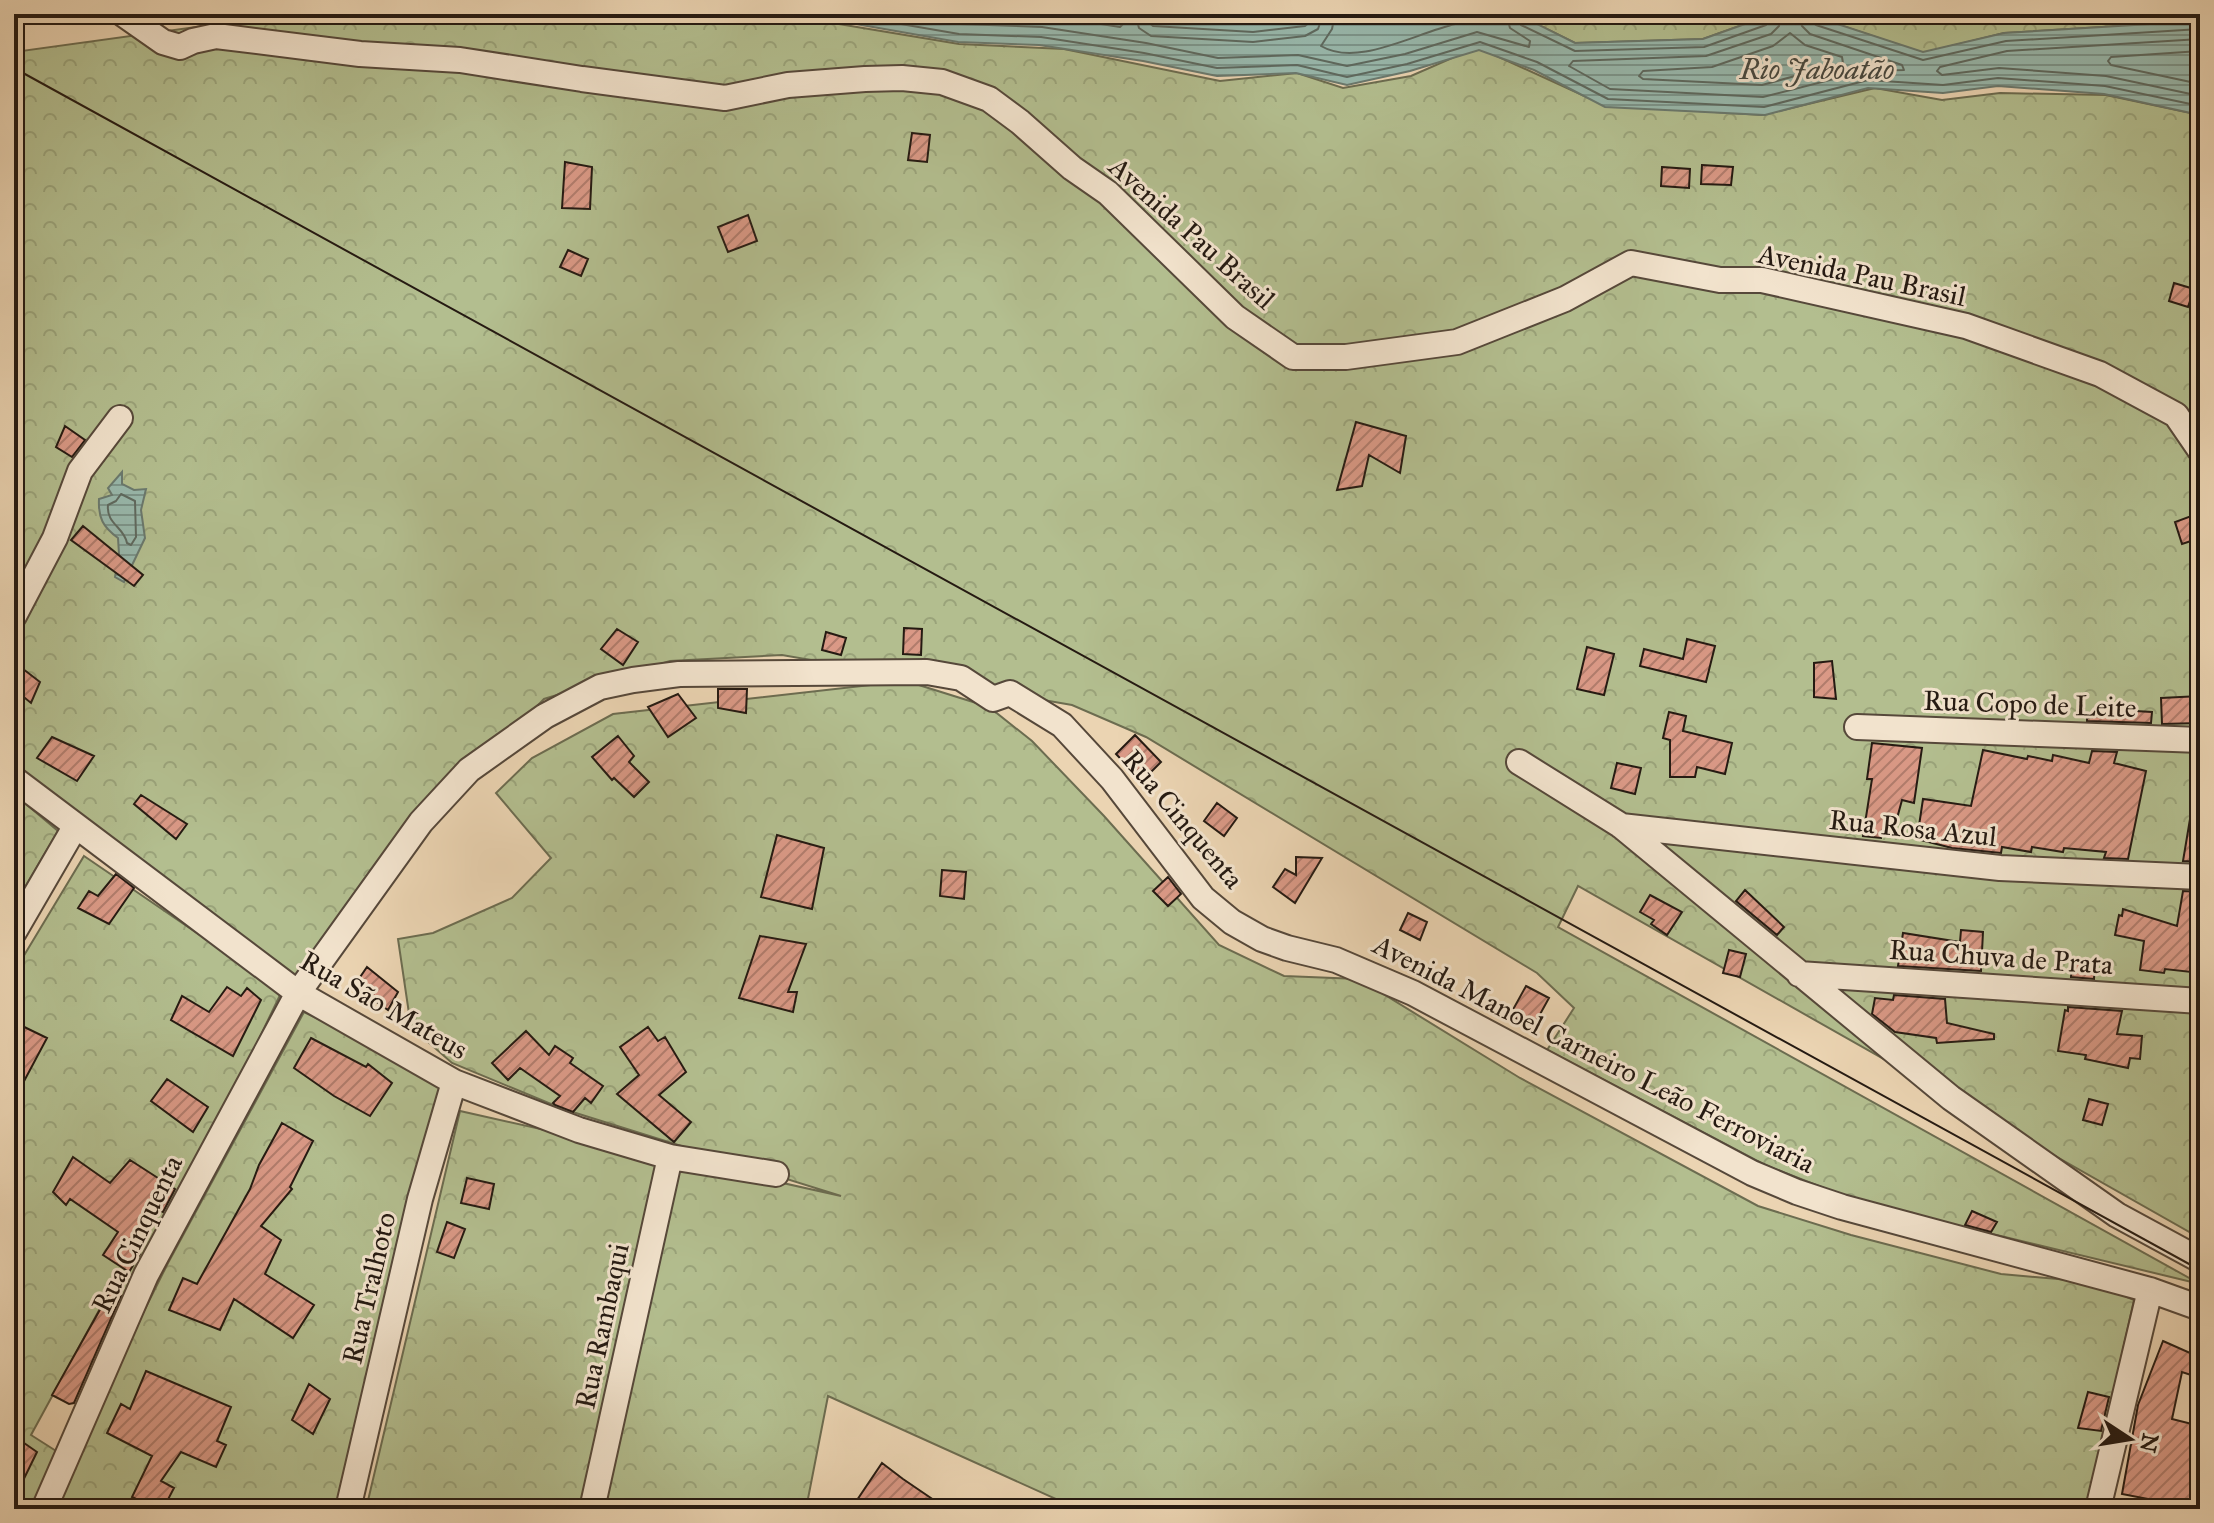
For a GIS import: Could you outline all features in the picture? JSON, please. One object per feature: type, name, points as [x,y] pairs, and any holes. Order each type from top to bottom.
[{"type":"street","name":"Avenida Pau Brasil","points":[[123,14],[163,42],[180,47],[216,36],[360,54],[460,60],[725,98],[788,85],[865,79],[902,78],[942,82],[989,99],[1020,122],[1062,160],[1108,193],[1235,317],[1293,357],[1346,357],[1457,342],[1565,299],[1631,263],[1720,280],[1762,280],[1966,326],[2100,374],[2176,415],[2200,450]]},
{"type":"street","points":[[14,616],[55,538],[80,471],[120,418]]},
{"type":"street","name":"Rua Cinquenta","points":[[44,1509],[146,1275],[298,993],[397,853],[469,770],[545,716],[600,687],[679,674],[927,672],[961,678],[993,699],[1010,693],[1062,725],[1112,779],[1203,898],[1232,922],[1262,939],[1336,960]]},
{"type":"street","name":"Rua Copo de Leite","points":[[1857,727],[2200,740]]},
{"type":"street","points":[[1519,762],[1620,825],[1951,1098],[2117,1215],[2200,1260]]},
{"type":"street","name":"Rua São Mateus","points":[[14,779],[298,993],[454,1082],[579,1130],[670,1157],[776,1174]]},
{"type":"street","name":"Rua Rosa Azul","points":[[1620,825],[2000,868],[2200,877]]},
{"type":"street","points":[[14,932],[75,827]]},
{"type":"street","name":"Avenida Manoel Carneiro Leão Ferroviaria","points":[[1336,960],[1413,993],[1752,1173],[1797,1192],[1842,1207],[2150,1290],[2200,1308]]},
{"type":"street","name":"Rua Chuva de Prata","points":[[1799,974],[2200,1001]]},
{"type":"street","name":"Rua Tralhoto","points":[[348,1509],[420,1199],[454,1082]]},
{"type":"street","name":"Rua Rambaqui","points":[[592,1509],[670,1157]]},
{"type":"street","points":[[2098,1509],[2150,1290]]},
{"type":"green space","points":[[290,14],[545,20],[550,14],[823,14],[839,24],[959,44],[1064,49],[1220,81],[1297,73],[1343,88],[1411,76],[1477,47],[1604,105],[1762,115],[1875,88],[1942,100],[2000,93],[2106,95],[2200,115],[2200,1238],[1578,886],[1558,927],[2200,1284],[1860,1202],[1765,1165],[1547,1050],[1574,1008],[1537,973],[1146,737],[1072,705],[782,655],[670,661],[544,699],[407,840],[298,993],[14,768],[14,52]]},
{"type":"green space","points":[[1104,14],[1337,14],[1253,24]]},
{"type":"green space","points":[[1517,14],[1773,14],[1703,39],[1575,43]]},
{"type":"green space","points":[[1807,14],[2200,14],[2200,21],[2004,33],[1923,53]]},
{"type":"green space","points":[[906,681],[989,707],[1032,741],[1219,945],[1284,976],[1359,979],[1520,1078],[1758,1206],[1851,1235],[2001,1274],[2092,1282],[2134,1300],[2085,1509],[1078,1509],[828,1396],[806,1509],[366,1509],[460,1111],[841,1196],[563,1109],[452,1063],[411,1027],[398,939],[433,933],[512,898],[551,858],[496,793],[532,758],[613,714]]},
{"type":"green space","points":[[14,794],[58,831],[14,906]]},
{"type":"green space","points":[[84,856],[282,991],[132,1302],[110,1290],[31,1435],[64,1456],[36,1509],[14,1509],[14,972]]},
{"type":"green space","points":[[304,1012],[431,1074],[447,1085],[344,1509],[45,1509],[168,1263]]},
{"type":"water","name":"Rio Jaboatão","points":[[828,14],[1104,14],[1253,24],[1337,14],[1517,14],[1575,43],[1703,39],[1773,14],[1807,14],[1923,52],[2004,33],[2200,21],[2200,115],[2104,94],[1998,86],[1943,93],[1868,88],[1765,115],[1605,107],[1534,70],[1479,50],[1410,71],[1347,85],[1296,73],[1217,76],[1039,45],[958,42],[839,21]]},
{"type":"water","points":[[122,472],[122,484],[134,490],[146,489],[141,510],[145,538],[124,582],[115,577],[118,538],[102,522],[99,506],[99,499],[112,495],[108,488]]},
{"type":"building","points":[[912,133],[930,135],[927,162],[908,160]]},
{"type":"building","points":[[565,162],[592,167],[590,209],[562,208]]},
{"type":"building","points":[[1702,165],[1733,167],[1731,185],[1701,184]]},
{"type":"building","points":[[1662,167],[1690,169],[1689,188],[1661,186]]},
{"type":"building","points":[[748,215],[757,241],[728,252],[718,227]]},
{"type":"building","points":[[568,250],[588,259],[581,276],[560,267]]},
{"type":"building","points":[[2174,283],[2194,289],[2188,307],[2169,301]]},
{"type":"building","points":[[1356,422],[1406,436],[1400,473],[1369,455],[1362,486],[1337,490]]},
{"type":"building","points":[[65,426],[85,440],[72,457],[56,447]]},
{"type":"building","points":[[2194,515],[2200,538],[2182,544],[2175,522]]},
{"type":"building","points":[[83,526],[143,575],[134,586],[71,540]]},
{"type":"building","points":[[904,628],[922,629],[921,655],[903,654]]},
{"type":"building","points":[[617,629],[638,642],[623,665],[601,649]]},
{"type":"building","points":[[826,632],[846,638],[841,655],[822,650]]},
{"type":"building","points":[[1687,639],[1715,646],[1706,682],[1640,666],[1644,649],[1683,659]]},
{"type":"building","points":[[1587,647],[1614,654],[1604,695],[1577,689]]},
{"type":"building","points":[[1832,661],[1836,699],[1814,697],[1814,663]]},
{"type":"building","points":[[14,662],[40,682],[31,703],[14,689]]},
{"type":"building","points":[[718,689],[747,689],[746,713],[718,708]]},
{"type":"building","points":[[678,694],[696,718],[668,737],[648,707]]},
{"type":"building","points":[[2200,696],[2200,723],[2162,724],[2161,698]]},
{"type":"building","points":[[2135,711],[2152,712],[2151,723],[2087,721],[2087,718]]},
{"type":"building","points":[[1669,712],[1686,716],[1683,731],[1732,743],[1725,774],[1697,767],[1695,777],[1670,777],[1670,740],[1663,738]]},
{"type":"building","points":[[1135,735],[1161,762],[1142,781],[1116,754]]},
{"type":"building","points":[[618,736],[634,756],[629,762],[649,782],[634,797],[614,778],[612,780],[592,757]]},
{"type":"building","points":[[52,737],[94,756],[77,781],[37,758]]},
{"type":"building","points":[[1872,743],[1922,748],[1914,803],[1902,800],[1892,837],[1863,836],[1872,779],[1867,779]]},
{"type":"building","points":[[1983,750],[2027,759],[2028,756],[2052,761],[2053,755],[2089,763],[2092,751],[2117,752],[2114,763],[2146,771],[2128,859],[2104,858],[2106,852],[2064,848],[2063,852],[2032,847],[2031,852],[2002,847],[2001,853],[1952,848],[1917,839],[1923,799],[1971,806]]},
{"type":"building","points":[[1617,763],[1641,768],[1635,794],[1611,788]]},
{"type":"building","points":[[141,795],[187,824],[176,839],[134,804]]},
{"type":"building","points":[[1217,803],[1237,818],[1224,836],[1204,821]]},
{"type":"building","points":[[2190,819],[2200,820],[2200,862],[2183,861]]},
{"type":"building","points":[[777,835],[824,848],[812,909],[761,897]]},
{"type":"building","points":[[1296,857],[1322,858],[1295,903],[1273,887],[1285,869],[1296,875]]},
{"type":"building","points":[[942,870],[966,872],[964,899],[940,896]]},
{"type":"building","points":[[116,874],[134,888],[109,924],[78,908],[89,891],[98,896]]},
{"type":"building","points":[[1168,877],[1181,894],[1168,906],[1153,891]]},
{"type":"building","points":[[1745,890],[1784,927],[1777,935],[1736,901]]},
{"type":"building","points":[[2183,891],[2200,892],[2200,924],[2197,924],[2191,972],[2140,970],[2144,941],[2115,935],[2119,915],[2122,916],[2123,909],[2177,926]]},
{"type":"building","points":[[1650,895],[1682,912],[1667,935],[1651,924],[1654,920],[1640,912]]},
{"type":"building","points":[[1408,913],[1427,922],[1420,940],[1400,930]]},
{"type":"building","points":[[1961,930],[1983,932],[1981,971],[1898,966],[1903,933],[1960,942]]},
{"type":"building","points":[[760,936],[806,944],[788,992],[797,992],[793,1012],[739,998]]},
{"type":"building","points":[[1729,950],[1746,954],[1740,977],[1723,973]]},
{"type":"building","points":[[2072,962],[2095,964],[2094,979],[2071,977]]},
{"type":"building","points":[[367,967],[398,992],[388,1010],[354,986]]},
{"type":"building","points":[[1526,986],[1549,998],[1533,1027],[1510,1015]]},
{"type":"building","points":[[227,987],[241,996],[247,988],[261,1000],[233,1056],[171,1020],[182,996],[209,1012]]},
{"type":"building","points":[[1894,995],[1945,999],[1947,1023],[1994,1034],[1994,1039],[1937,1043],[1936,1038],[1895,1032],[1872,1014],[1875,998],[1893,1000]]},
{"type":"building","points":[[2068,1007],[2122,1011],[2117,1034],[2142,1036],[2140,1059],[2130,1058],[2128,1068],[2085,1059],[2086,1055],[2058,1051]]},
{"type":"building","points":[[14,1022],[47,1038],[14,1100]]},
{"type":"building","points":[[648,1027],[658,1041],[665,1037],[686,1072],[659,1095],[691,1122],[674,1142],[617,1094],[639,1075],[620,1047]]},
{"type":"building","points":[[526,1031],[549,1055],[555,1046],[573,1058],[570,1063],[603,1086],[591,1103],[585,1098],[573,1112],[555,1105],[553,1103],[560,1096],[520,1068],[508,1080],[492,1063]]},
{"type":"building","points":[[311,1038],[366,1067],[368,1064],[392,1083],[370,1116],[294,1068]]},
{"type":"building","points":[[167,1079],[208,1107],[193,1132],[151,1101]]},
{"type":"building","points":[[2089,1099],[2108,1104],[2102,1125],[2083,1120]]},
{"type":"building","points":[[282,1123],[313,1141],[290,1187],[292,1189],[261,1226],[281,1240],[265,1274],[314,1305],[293,1338],[234,1299],[220,1330],[169,1310],[183,1278],[197,1284],[250,1189]]},
{"type":"building","points":[[73,1157],[110,1183],[130,1160],[175,1189],[163,1212],[153,1206],[135,1251],[140,1254],[129,1272],[103,1255],[118,1232],[70,1199],[66,1205],[53,1192]]},
{"type":"building","points":[[467,1178],[494,1184],[489,1209],[461,1203]]},
{"type":"building","points":[[1972,1211],[1997,1222],[1991,1232],[1965,1225]]},
{"type":"building","points":[[447,1222],[465,1229],[454,1258],[437,1252]]},
{"type":"building","points":[[111,1290],[121,1296],[74,1403],[69,1404],[52,1395]]},
{"type":"building","points":[[2163,1341],[2197,1356],[2191,1375],[2182,1372],[2172,1419],[2200,1426],[2200,1509],[2122,1494],[2138,1405]]},
{"type":"building","points":[[146,1371],[231,1407],[217,1441],[226,1445],[216,1467],[181,1452],[161,1481],[174,1488],[163,1509],[156,1509],[132,1497],[152,1456],[107,1433],[121,1404],[130,1409]]},
{"type":"building","points":[[309,1384],[330,1399],[313,1434],[292,1420]]},
{"type":"building","points":[[2088,1392],[2109,1397],[2101,1431],[2078,1428]]},
{"type":"building","points":[[14,1436],[37,1452],[14,1499]]},
{"type":"building","points":[[882,1463],[903,1479],[947,1509],[851,1509]]},
{"type":"tram line","points":[[14,68],[2200,1270]]}]
